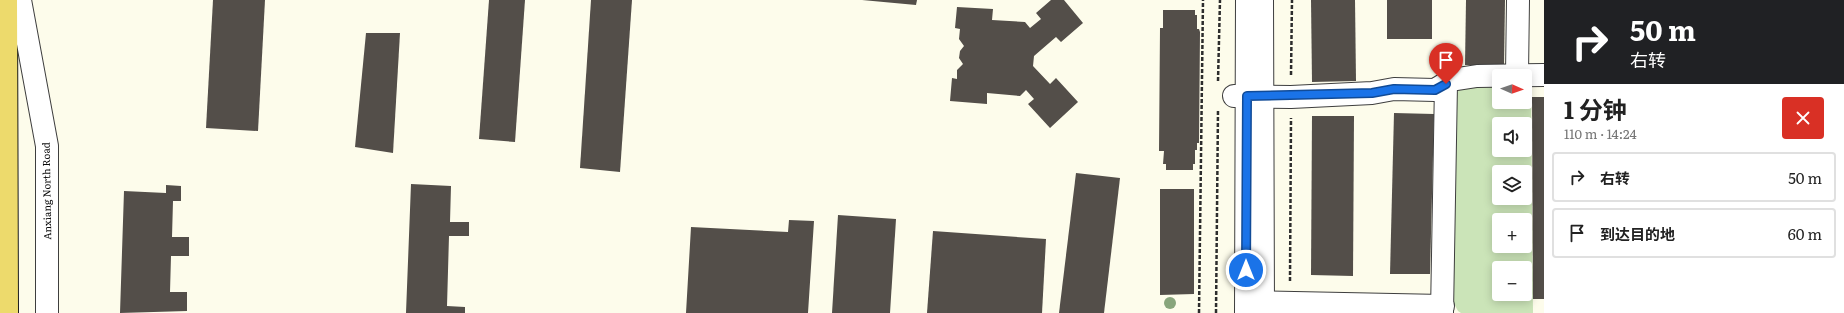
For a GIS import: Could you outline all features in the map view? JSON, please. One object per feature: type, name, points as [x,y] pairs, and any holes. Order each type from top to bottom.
[{"type":"main road","points":[[6,0],[7,313]]},
{"type":"street","name":"Anxiang North Road","points":[[20,0],[47,146],[47,313]]},
{"type":"street","points":[[1234,0],[1236,97],[1247,307],[1442,310],[1446,84]]},
{"type":"street","points":[[1236,97],[1247,0]]},
{"type":"street","points":[[1236,97],[1262,0]]},
{"type":"street","points":[[1517,69],[1518,0]]},
{"type":"street","points":[[1236,97],[1372,93],[1394,89],[1435,90],[1451,80],[1492,75]]},
{"type":"street","points":[[1532,75],[1544,75]]},
{"type":"path","points":[[1199,313],[1203,0]]},
{"type":"path","points":[[1216,313],[1236,97],[1220,0]]},
{"type":"path","points":[[1290,285],[1292,0]]},
{"type":"green space","points":[[1492,86],[1492,109],[1531,109],[1531,117],[1492,117],[1492,157],[1532,157],[1532,165],[1492,165],[1492,205],[1532,205],[1532,199],[1533,313],[1461,313],[1458,311],[1453,302],[1456,95],[1460,88]]},
{"type":"building","points":[[213,0],[265,0],[258,131],[206,128]]},
{"type":"building","points":[[489,0],[525,0],[515,142],[479,139]]},
{"type":"building","points":[[591,0],[632,0],[620,172],[580,168]]},
{"type":"building","points":[[862,0],[917,0],[916,5]]},
{"type":"building","points":[[1051,0],[1064,0],[1083,23],[1061,42],[1056,37],[1034,56],[1033,66],[1050,84],[1056,78],[1078,102],[1050,128],[1028,104],[1034,99],[1026,90],[1020,96],[987,93],[987,104],[950,101],[952,78],[957,79],[957,70],[963,64],[959,58],[960,51],[964,46],[959,39],[960,29],[955,28],[957,7],[993,9],[992,20],[1025,22],[1030,28],[1041,19],[1036,13]]},
{"type":"building","points":[[1311,0],[1355,0],[1356,81],[1312,82]]},
{"type":"building","points":[[1387,0],[1432,0],[1432,39],[1387,39]]},
{"type":"building","points":[[1466,0],[1505,0],[1504,66],[1465,65]]},
{"type":"building","points":[[1163,10],[1195,10],[1195,15],[1197,15],[1197,29],[1199,29],[1200,32],[1199,143],[1197,143],[1197,150],[1195,150],[1195,164],[1193,164],[1193,170],[1166,170],[1166,164],[1163,164],[1164,151],[1159,151],[1160,28],[1163,28]]},
{"type":"building","points":[[366,33],[400,33],[393,153],[355,147]]},
{"type":"building","points":[[1532,97],[1544,97],[1544,299],[1533,299]]},
{"type":"building","points":[[1394,113],[1434,114],[1430,274],[1390,274]]},
{"type":"building","points":[[1312,116],[1354,116],[1353,276],[1311,275]]},
{"type":"building","points":[[1076,173],[1120,178],[1104,313],[1059,313]]},
{"type":"building","points":[[411,184],[451,186],[450,222],[469,222],[469,236],[449,236],[447,306],[465,307],[465,313],[406,313]]},
{"type":"building","points":[[166,185],[181,186],[181,201],[173,201],[172,237],[189,237],[189,256],[171,256],[170,292],[187,292],[187,311],[120,313],[124,191],[166,193]]},
{"type":"building","points":[[1160,189],[1194,189],[1194,294],[1160,295]]},
{"type":"building","points":[[838,215],[896,219],[890,313],[832,313]]},
{"type":"building","points":[[789,220],[814,221],[808,313],[686,313],[691,227],[788,232]]},
{"type":"building","points":[[933,231],[1046,239],[1042,313],[927,313]]},
{"type":"route","points":[[1246,270],[1247,96],[1372,93],[1394,89],[1435,90],[1446,84]]}]
